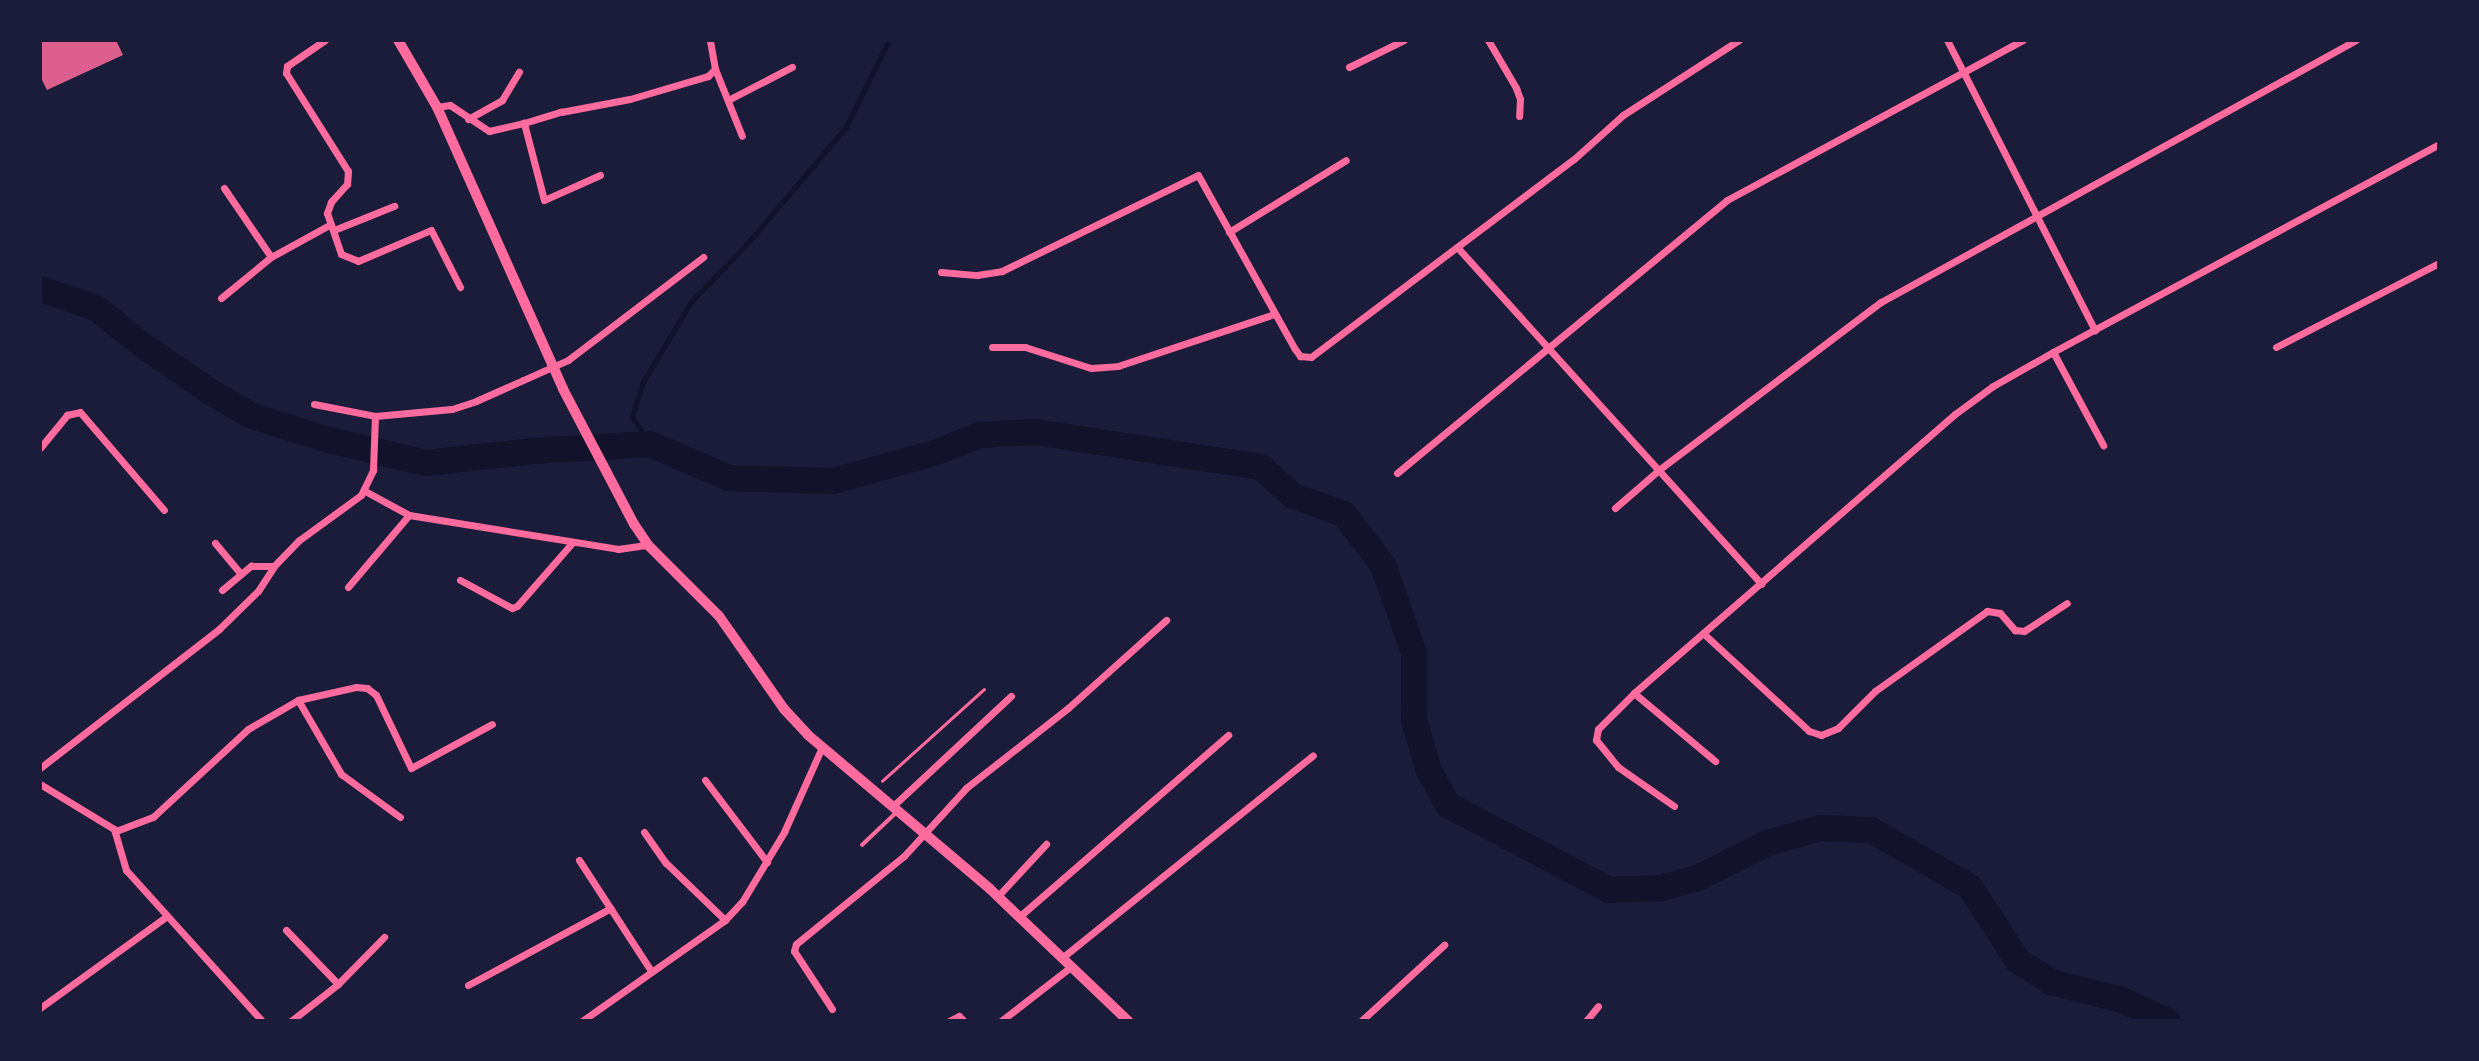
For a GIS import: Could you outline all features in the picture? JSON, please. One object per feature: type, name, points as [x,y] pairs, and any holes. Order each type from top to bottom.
[{"type":"main road","points":[[398,40],[436,107],[555,366],[563,389],[620,499],[648,545],[719,616],[784,709],[822,747],[874,788],[998,896],[1128,1021]]},
{"type":"street","points":[[325,40],[287,66],[286,73],[348,171],[347,184],[329,206],[327,213],[341,254],[355,261],[431,230],[460,287]]},
{"type":"street","points":[[710,40],[715,69],[743,136]]},
{"type":"street","points":[[1349,67],[1404,40]]},
{"type":"street","points":[[1488,40],[1516,88],[1520,99],[1519,116]]},
{"type":"street","points":[[941,272],[977,275],[1002,271],[1198,175],[1300,356],[1311,357],[1574,159],[1623,115],[1739,40]]},
{"type":"street","points":[[1947,40],[2095,330]]},
{"type":"street","points":[[1397,474],[1727,200],[2023,40]]},
{"type":"street","points":[[1615,508],[1660,469],[1873,307],[2356,40]]},
{"type":"street","points":[[728,100],[792,67]]},
{"type":"street","points":[[436,107],[450,105],[489,131],[672,88],[708,76],[715,69]]},
{"type":"street","points":[[468,119],[502,100],[519,72]]},
{"type":"street","points":[[524,123],[542,199],[548,200],[600,175]]},
{"type":"street","points":[[1674,806],[1618,767],[1603,751],[1596,735],[1634,693],[1955,415],[1993,386],[2053,352],[2439,144]]},
{"type":"street","points":[[1229,232],[1346,160]]},
{"type":"street","points":[[224,188],[271,257]]},
{"type":"street","points":[[221,298],[271,257],[333,227],[394,206]]},
{"type":"street","points":[[1457,247],[1761,584]]},
{"type":"street","points":[[314,404],[375,416],[453,409],[568,360],[703,257]]},
{"type":"street","points":[[2276,346],[2438,266]]},
{"type":"street","points":[[992,347],[1026,347],[1091,368],[1118,366],[1274,314]]},
{"type":"street","points":[[2053,352],[2103,445]]},
{"type":"street","points":[[40,448],[66,415],[80,412],[164,510]]},
{"type":"street","points":[[40,768],[219,629],[258,590],[274,566],[298,541],[365,491],[373,470],[375,416]]},
{"type":"street","points":[[365,491],[409,515],[618,549],[648,545]]},
{"type":"street","points":[[348,587],[409,515]]},
{"type":"street","points":[[215,543],[241,574]]},
{"type":"street","points":[[460,580],[512,608],[517,606],[572,543]]},
{"type":"street","points":[[222,590],[256,565],[274,566]]},
{"type":"street","points":[[1704,634],[1809,731],[1821,736],[1838,729],[1875,691],[1987,611],[2000,613],[2015,630],[2024,631],[2067,603]]},
{"type":"street","points":[[832,1009],[794,948],[904,856],[965,789],[1068,708],[1166,620]]},
{"type":"street","points":[[116,831],[153,817],[248,729],[298,701],[356,687],[367,688],[376,695],[411,768],[492,724]]},
{"type":"street","points":[[1634,693],[1715,761]]},
{"type":"street","points":[[897,808],[1011,696]]},
{"type":"street","points":[[298,701],[341,774],[400,817]]},
{"type":"street","points":[[1020,916],[1228,736]]},
{"type":"street","points":[[582,1021],[725,920],[752,888],[785,832],[822,747]]},
{"type":"street","points":[[1063,957],[1312,755]]},
{"type":"street","points":[[705,780],[767,862]]},
{"type":"street","points":[[40,783],[116,831],[122,866],[262,1021]]},
{"type":"street","points":[[644,832],[666,863],[725,920]]},
{"type":"street","points":[[998,896],[1046,845]]},
{"type":"street","points":[[579,860],[651,971]]},
{"type":"street","points":[[468,985],[611,908]]},
{"type":"street","points":[[40,1007],[167,916]]},
{"type":"street","points":[[286,930],[338,984]]},
{"type":"street","points":[[291,1021],[338,984],[384,937]]},
{"type":"street","points":[[1361,1021],[1444,946]]},
{"type":"street","points":[[1001,1021],[1072,966]]},
{"type":"street","points":[[1586,1021],[1598,1006]]},
{"type":"street","points":[[949,1021],[959,1016],[964,1021]]},
{"type":"lane","points":[[862,845],[897,808]]},
{"type":"path","points":[[874,788],[984,689]]},
{"type":"building","points":[[40,40],[116,40],[123,55],[47,90],[40,76]]},
{"type":"waterway","points":[[650,444],[632,417],[643,382],[691,302],[746,245],[846,127],[889,40]]},
{"type":"waterway","points":[[40,289],[96,308],[144,346],[209,391],[252,416],[329,440],[426,463],[533,451],[650,444],[729,478],[833,481],[934,453],[980,435],[1035,432],[1261,467],[1293,496],[1344,514],[1383,565],[1414,653],[1414,720],[1429,771],[1448,805],[1609,890],[1662,888],[1698,878],[1767,843],[1821,828],[1871,830],[1970,887],[2018,961],[2051,982],[2122,1000],[2167,1021]]}]
